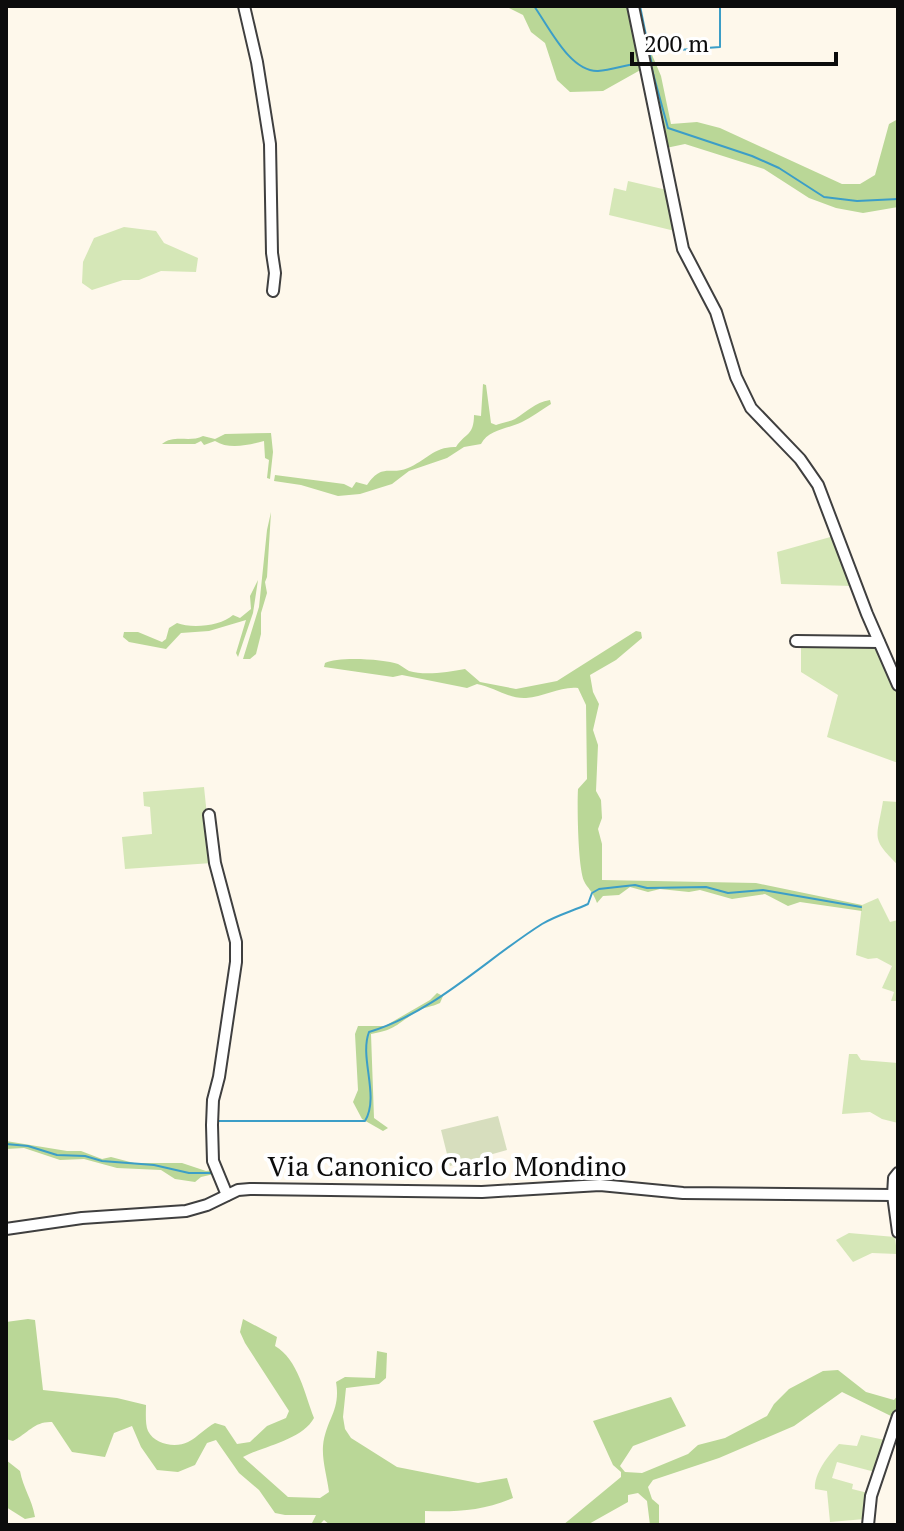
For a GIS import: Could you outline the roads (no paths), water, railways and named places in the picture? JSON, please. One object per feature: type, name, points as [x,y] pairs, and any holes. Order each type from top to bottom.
[{"type":"street","points":[[244,6],[257,62],[270,144],[273,291]]},
{"type":"street","points":[[633,6],[683,249],[716,312],[736,377],[751,408],[800,459],[818,485],[898,685]]},
{"type":"street","points":[[796,641],[879,642]]},
{"type":"street","points":[[209,815],[215,863],[236,942],[236,962],[213,1100],[212,1125],[213,1161],[227,1195]]},
{"type":"street","points":[[898,1173],[894,1178],[893,1195],[898,1232]]},
{"type":"street","name":"Via Canonico Carlo Mondino","points":[[6,1229],[82,1218],[186,1211],[250,1189],[482,1192],[600,1185],[683,1193],[893,1195]]},
{"type":"street","points":[[868,1525],[871,1496],[898,1416]]},
{"type":"waterway","points":[[534,6],[561,47],[578,64],[598,71],[642,63]]},
{"type":"waterway","points":[[640,6],[652,65]]},
{"type":"waterway","points":[[650,52],[720,47],[720,6]]},
{"type":"waterway","points":[[651,66],[668,128],[752,156],[779,168],[824,197],[857,201],[898,199]]},
{"type":"waterway","points":[[218,1121],[365,1121],[371,1100],[366,1053],[369,1032],[438,999],[542,924],[588,904],[592,893],[599,889],[635,885],[647,888],[706,887],[728,893],[763,890],[861,907]]},
{"type":"waterway","points":[[6,1144],[28,1146],[57,1155],[154,1165],[189,1173],[212,1173]]}]
